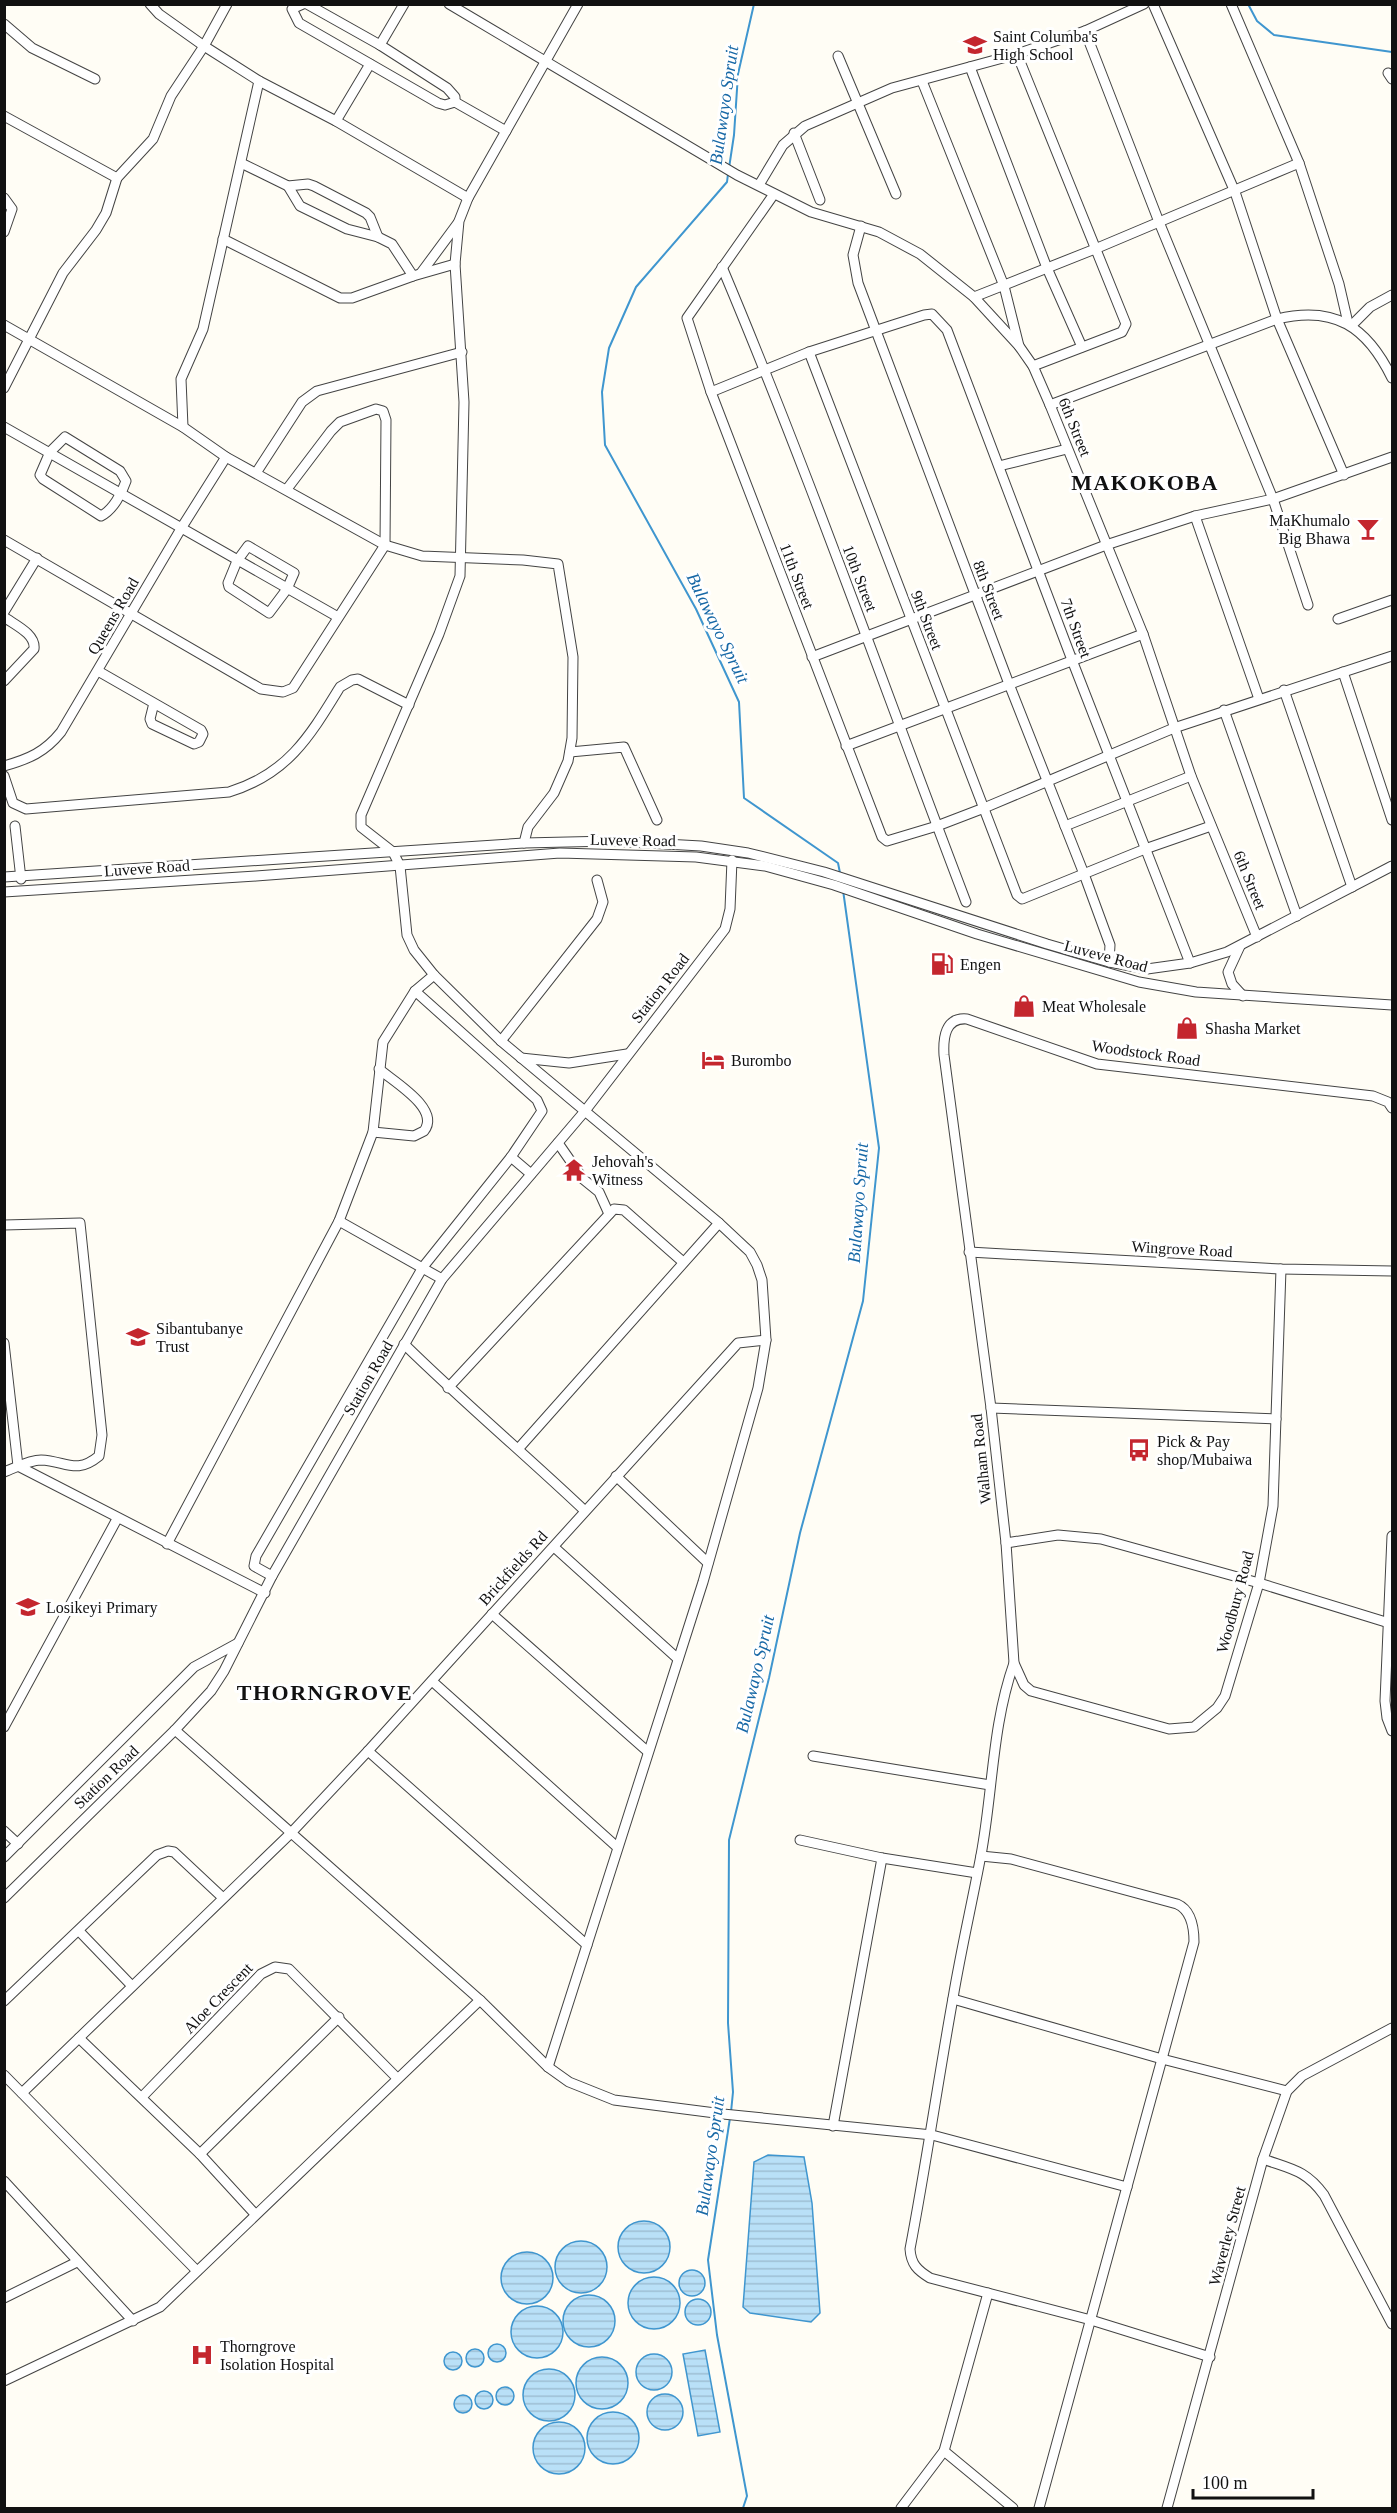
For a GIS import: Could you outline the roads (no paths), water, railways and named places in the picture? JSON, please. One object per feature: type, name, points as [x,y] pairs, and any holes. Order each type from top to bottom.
[{"type":"street","points":[[150,4],[159,14],[204,46],[259,81],[336,121],[468,198]]},
{"type":"street","points":[[4,388],[63,273],[106,213],[117,178],[149,145],[171,96],[204,46],[227,4]]},
{"type":"street","points":[[455,102],[445,105],[438,103],[300,23],[289,7],[305,4],[380,45],[447,88],[455,102],[506,131]]},
{"type":"street","points":[[380,45],[404,4]]},
{"type":"street","name":"6th Street","points":[[449,4],[463,8],[545,62],[737,175],[812,212],[890,237],[920,254],[974,297],[1019,346],[1033,366],[1050,405],[1143,634],[1191,776],[1257,937]]},
{"type":"street","points":[[548,2067],[708,1563],[758,1388],[766,1340],[762,1280],[750,1252],[719,1223],[501,1041],[434,975],[414,950],[407,935],[400,866],[393,852],[361,827],[360,815],[454,596],[461,559],[464,413],[455,264],[459,221],[468,198],[579,4]]},
{"type":"street","points":[[759,185],[783,145],[794,133],[858,101],[892,88],[1017,54],[1085,31],[1144,4]]},
{"type":"street","points":[[1153,4],[1235,192],[1277,319],[1344,475]]},
{"type":"street","points":[[1231,4],[1299,163],[1350,324],[1381,356],[1392,378]]},
{"type":"street","points":[[4,24],[32,48],[94,79]]},
{"type":"street","points":[[1085,31],[1159,222],[1273,499],[1308,605]]},
{"type":"street","points":[[1017,54],[1126,324],[1122,332],[1033,366]]},
{"type":"street","points":[[838,56],[896,194]]},
{"type":"street","points":[[336,121],[370,64]]},
{"type":"street","points":[[970,67],[1047,268],[1082,347]]},
{"type":"street","points":[[183,427],[181,379],[203,329],[259,81]]},
{"type":"street","points":[[922,81],[1004,286],[1019,346]]},
{"type":"street","points":[[4,116],[117,178]]},
{"type":"street","points":[[794,133],[820,200]]},
{"type":"street","points":[[241,163],[288,186],[308,184],[314,186],[366,213],[378,237]]},
{"type":"street","points":[[974,297],[1235,192],[1299,163]]},
{"type":"street","points":[[288,186],[300,206],[347,229],[378,237],[396,248],[417,275]]},
{"type":"street","points":[[722,267],[774,194]]},
{"type":"street","points":[[4,198],[12,209],[4,232]]},
{"type":"street","points":[[417,275],[459,221]]},
{"type":"street","name":"8th Street","points":[[861,226],[854,246],[853,265],[874,331],[1084,874],[1110,945],[1109,962]]},
{"type":"street","points":[[223,239],[340,298],[352,298],[455,264]]},
{"type":"street","name":"11th Street","points":[[722,267],[687,318],[711,393],[846,746],[882,837],[887,841],[937,826]]},
{"type":"street","name":"10th Street","points":[[722,267],[765,370],[966,902]]},
{"type":"street","points":[[1350,324],[1370,307],[1392,295]]},
{"type":"street","name":"7th Street","points":[[874,331],[932,314],[947,330],[1040,570],[1108,755],[1190,963]]},
{"type":"street","points":[[1050,405],[1277,319],[1314,314],[1350,324]]},
{"type":"street","points":[[4,325],[183,427],[226,457],[385,545],[422,556],[523,560],[558,564],[573,657],[570,752],[554,793],[528,827],[524,843]]},
{"type":"street","points":[[711,393],[809,352],[874,331]]},
{"type":"street","points":[[256,473],[308,396],[317,391],[462,352]]},
{"type":"street","name":"9th Street","points":[[809,352],[944,709],[1019,897],[1022,898],[1084,874]]},
{"type":"street","points":[[4,540],[261,689],[283,692],[293,687],[385,545],[385,415],[380,409],[350,417],[335,427],[287,489]]},
{"type":"street","points":[[4,427],[182,526],[237,561],[338,617]]},
{"type":"street","points":[[65,437],[120,471],[126,482],[122,492],[106,514],[101,516],[43,479],[40,470],[50,452],[65,437]]},
{"type":"street","points":[[999,465],[1067,449]]},
{"type":"street","name":"Queens Road","points":[[4,766],[30,758],[53,742],[98,671],[182,526],[226,457]]},
{"type":"street","points":[[812,657],[1107,545],[1195,516],[1273,499],[1392,457]]},
{"type":"street","points":[[1195,516],[1259,699]]},
{"type":"street","points":[[249,546],[292,570],[294,576],[287,589],[269,613],[230,587],[228,580],[237,561],[249,546]]},
{"type":"street","points":[[4,612],[37,558]]},
{"type":"street","points":[[1338,619],[1392,603]]},
{"type":"street","points":[[4,617],[33,638],[35,644],[34,649],[4,681]]},
{"type":"street","points":[[846,746],[1143,634]]},
{"type":"street","points":[[937,826],[1174,728],[1392,656]]},
{"type":"street","points":[[98,671],[154,703],[201,730],[203,734],[201,739],[194,744],[152,724],[150,719],[154,703]]},
{"type":"street","points":[[1342,672],[1392,820]]},
{"type":"street","points":[[4,776],[13,803],[26,809],[229,792],[249,786],[295,754],[315,730],[340,687],[345,683],[358,679],[409,705]]},
{"type":"street","points":[[1284,690],[1352,887]]},
{"type":"street","points":[[1224,710],[1297,916]]},
{"type":"street","points":[[570,752],[624,747],[657,820]]},
{"type":"street","points":[[1065,826],[1191,776]]},
{"type":"street","points":[[15,826],[22,891]]},
{"type":"street","points":[[1084,874],[1145,849],[1211,826]]},
{"type":"street","name":"Luveve Road","points":[[4,877],[524,843],[611,841],[701,846],[748,853],[824,872],[1109,962],[1147,969],[1190,963],[1220,955],[1392,866]]},
{"type":"street","name":"Luveve Road","points":[[4,892],[561,853],[622,853],[732,860],[765,866],[834,885],[977,934],[1127,979],[1196,992],[1392,1005]]},
{"type":"street","name":"Station Road","points":[[4,1898],[175,1730],[211,1691],[224,1671],[272,1576],[442,1279],[585,1111],[627,1053],[725,930],[730,909],[732,860]]},
{"type":"street","points":[[501,1041],[597,919],[603,902],[597,879]]},
{"type":"street","points":[[1241,946],[1228,972],[1232,984],[1243,996]]},
{"type":"street","points":[[167,1544],[339,1221],[373,1132],[383,1042],[415,991],[434,975]]},
{"type":"street","points":[[272,1576],[254,1566],[256,1556],[423,1267],[511,1157],[542,1111],[540,1103],[415,991]]},
{"type":"street","name":"Woodstock Road","points":[[969,1252],[943,1043],[945,1031],[953,1021],[960,1018],[1097,1064],[1373,1096],[1388,1102],[1392,1108]]},
{"type":"street","points":[[521,1058],[569,1063],[627,1053]]},
{"type":"street","points":[[373,1132],[414,1136],[424,1131],[428,1121],[424,1107],[379,1069]]},
{"type":"street","points":[[558,1143],[583,1179],[599,1192],[609,1214]]},
{"type":"street","points":[[511,1157],[531,1174]]},
{"type":"street","points":[[448,1388],[614,1209],[624,1210],[683,1262]]},
{"type":"street","points":[[339,1221],[442,1279]]},
{"type":"street","points":[[4,1225],[80,1223],[102,1435],[99,1456],[87,1465],[74,1467],[38,1460],[4,1472]]},
{"type":"street","points":[[519,1448],[719,1223]]},
{"type":"street","name":"Wingrove Road","points":[[969,1252],[1281,1269],[1392,1271]]},
{"type":"street","name":"Walham Road","points":[[969,1252],[991,1408],[1006,1543],[1014,1663]]},
{"type":"street","name":"Woodbury Road","points":[[1014,1663],[1024,1685],[1040,1695],[1169,1730],[1194,1727],[1217,1708],[1225,1695],[1258,1582],[1273,1506],[1281,1269]]},
{"type":"street","name":"Brickfields Rd","points":[[22,2092],[291,1833],[738,1344],[766,1340]]},
{"type":"street","points":[[4,1343],[18,1466]]},
{"type":"street","points":[[404,1344],[448,1388],[519,1448],[585,1511]]},
{"type":"street","points":[[991,1408],[1276,1419]]},
{"type":"street","points":[[18,1466],[117,1519],[265,1593]]},
{"type":"street","points":[[616,1476],[708,1563]]},
{"type":"street","points":[[4,1727],[117,1519]]},
{"type":"street","points":[[1006,1543],[1058,1536],[1101,1539],[1258,1582],[1389,1623]]},
{"type":"street","points":[[1392,1536],[1385,1701],[1387,1718],[1392,1731]]},
{"type":"street","points":[[554,1547],[678,1659]]},
{"type":"street","points":[[492,1614],[647,1751]]},
{"type":"street","points":[[4,1857],[194,1667],[238,1642]]},
{"type":"street","points":[[1014,1663],[1005,1690],[981,1856],[953,1999],[932,2135],[910,2248],[911,2259],[914,2266],[930,2278],[1091,2320],[1210,2357]]},
{"type":"street","points":[[432,1681],[617,1847]]},
{"type":"street","points":[[175,1730],[480,2000],[548,2067],[569,2082],[614,2100],[738,2116],[932,2135],[1127,2187]]},
{"type":"street","points":[[368,1751],[587,1945]]},
{"type":"street","points":[[813,1756],[990,1785]]},
{"type":"street","points":[[4,1830],[18,1844]]},
{"type":"street","points":[[800,1840],[882,1858],[977,1873]]},
{"type":"street","points":[[4,2001],[152,1859],[163,1852],[174,1852],[222,1897]]},
{"type":"street","points":[[981,1856],[1011,1859],[1177,1904],[1187,1911],[1193,1926],[1194,1942],[1039,2508]]},
{"type":"street","points":[[833,2126],[882,1858]]},
{"type":"street","points":[[79,1931],[132,1986]]},
{"type":"street","name":"Aloe Crescent","points":[[142,2097],[267,1969],[282,1967],[289,1969],[339,2017],[397,2078]]},
{"type":"street","points":[[953,1999],[1162,2059],[1287,2091],[1302,2076],[1392,2028]]},
{"type":"street","points":[[4,2381],[160,2307],[480,2000]]},
{"type":"street","points":[[200,2154],[339,2017]]},
{"type":"street","points":[[79,2038],[200,2154],[255,2214]]},
{"type":"street","points":[[4,2075],[197,2271]]},
{"type":"street","name":"Waverley Street","points":[[1167,2508],[1263,2159],[1287,2091]]},
{"type":"street","points":[[1263,2159],[1307,2175],[1315,2183],[1324,2195],[1392,2324]]},
{"type":"street","points":[[4,2181],[133,2321]]},
{"type":"street","points":[[4,2298],[77,2262]]},
{"type":"street","points":[[901,2508],[944,2451],[988,2293]]},
{"type":"street","points":[[944,2451],[1013,2508]]},
{"type":"water","points":[[768,2155],[804,2157],[812,2203],[820,2313],[811,2322],[750,2313],[743,2307],[754,2162]]},
{"type":"water","points":[[644,2221],[654,2223],[662,2229],[668,2237],[670,2247],[668,2257],[662,2265],[654,2271],[644,2273],[634,2271],[626,2265],[620,2257],[618,2247],[620,2237],[626,2229],[634,2223]]},
{"type":"water","points":[[581,2241],[591,2243],[599,2249],[605,2257],[607,2267],[605,2277],[599,2285],[591,2291],[581,2293],[571,2291],[563,2285],[557,2277],[555,2267],[557,2257],[563,2249],[571,2243]]},
{"type":"water","points":[[527,2252],[537,2254],[545,2260],[551,2268],[553,2278],[551,2288],[545,2296],[537,2302],[527,2304],[517,2302],[509,2296],[503,2288],[501,2278],[503,2268],[509,2260],[517,2254]]},
{"type":"water","points":[[692,2270],[701,2274],[705,2283],[701,2292],[692,2296],[683,2292],[679,2283],[683,2274]]},
{"type":"water","points":[[654,2277],[664,2279],[672,2285],[678,2293],[680,2303],[678,2313],[672,2321],[664,2327],[654,2329],[644,2327],[636,2321],[630,2313],[628,2303],[630,2293],[636,2285],[644,2279]]},
{"type":"water","points":[[589,2295],[599,2297],[607,2303],[613,2311],[615,2321],[613,2331],[607,2339],[599,2345],[589,2347],[579,2345],[571,2339],[565,2331],[563,2321],[565,2311],[571,2303],[579,2297]]},
{"type":"water","points":[[698,2299],[707,2303],[711,2312],[707,2321],[698,2325],[689,2321],[685,2312],[689,2303]]},
{"type":"water","points":[[537,2306],[547,2308],[555,2314],[561,2322],[563,2332],[561,2342],[555,2350],[547,2356],[537,2358],[527,2356],[519,2350],[513,2342],[511,2332],[513,2322],[519,2314],[527,2308]]},
{"type":"water","points":[[493,2344],[501,2344],[506,2349],[504,2360],[493,2362],[488,2357],[488,2349]]},
{"type":"water","points":[[471,2349],[479,2349],[484,2354],[482,2365],[471,2367],[466,2362],[466,2354]]},
{"type":"water","points":[[705,2350],[720,2432],[698,2436],[683,2354]]},
{"type":"water","points":[[449,2352],[457,2352],[462,2357],[460,2368],[449,2370],[444,2365],[444,2357]]},
{"type":"water","points":[[654,2354],[667,2359],[672,2372],[667,2385],[654,2390],[641,2385],[636,2372],[641,2359]]},
{"type":"water","points":[[602,2357],[612,2359],[620,2365],[626,2373],[628,2383],[626,2393],[620,2401],[612,2407],[602,2409],[592,2407],[584,2401],[578,2393],[576,2383],[578,2373],[584,2365],[592,2359]]},
{"type":"water","points":[[549,2369],[559,2371],[567,2377],[573,2385],[575,2395],[573,2405],[567,2413],[559,2419],[549,2421],[539,2419],[531,2413],[525,2405],[523,2395],[525,2385],[531,2377],[539,2371]]},
{"type":"water","points":[[501,2387],[509,2387],[514,2392],[512,2403],[501,2405],[496,2400],[496,2392]]},
{"type":"water","points":[[480,2391],[488,2391],[493,2396],[491,2407],[480,2409],[475,2404],[475,2396]]},
{"type":"water","points":[[665,2394],[678,2399],[683,2412],[678,2425],[665,2430],[652,2425],[647,2412],[652,2399]]},
{"type":"water","points":[[459,2395],[467,2395],[472,2400],[470,2411],[459,2413],[454,2408],[454,2400]]},
{"type":"water","points":[[613,2412],[623,2414],[631,2420],[637,2428],[639,2438],[637,2448],[631,2456],[623,2462],[613,2464],[603,2462],[595,2456],[589,2448],[587,2438],[589,2428],[595,2420],[603,2414]]},
{"type":"water","points":[[559,2422],[569,2424],[577,2430],[583,2438],[585,2448],[583,2458],[577,2466],[569,2472],[559,2474],[549,2472],[541,2466],[535,2458],[533,2448],[535,2438],[541,2430],[549,2424]]},
{"type":"waterway","name":"Bulawayo Spruit","points":[[729,168],[734,135],[738,74],[754,4]]},
{"type":"waterway","points":[[1248,4],[1257,21],[1274,35],[1392,52]]},
{"type":"waterway","name":"Bulawayo Spruit","points":[[728,174],[727,182],[636,287],[609,348],[602,392],[605,445],[696,609],[739,702],[744,798],[838,863],[840,873]]},
{"type":"waterway","name":"Bulawayo Spruit","points":[[731,2112],[733,2092],[728,2023],[729,1840],[769,1678],[800,1533],[863,1301],[879,1148],[843,890]]},
{"type":"waterway","name":"Bulawayo Spruit","points":[[730,2118],[708,2260],[717,2335],[747,2496],[743,2508]]},
{"type":"place","name":"Saint Columba's High School","points":[[975,45]]},
{"type":"place","name":"MaKhumalo Big Bhawa","points":[[1368,529]]},
{"type":"place","name":"Engen","points":[[942,964]]},
{"type":"place","name":"Meat Wholesale","points":[[1024,1006]]},
{"type":"place","name":"Shasha Market","points":[[1187,1028]]},
{"type":"place","name":"Burombo","points":[[713,1060]]},
{"type":"place","name":"Jehovah's Witness","points":[[574,1170]]},
{"type":"place","name":"Sibantubanye Trust","points":[[138,1337]]},
{"type":"place","name":"Pick & Pay shop/Mubaiwa","points":[[1139,1450]]},
{"type":"place","name":"Losikeyi Primary","points":[[28,1607]]},
{"type":"place","name":"Thorngrove Isolation Hospital","points":[[202,2355]]},
{"type":"district","name":"MAKOKOBA","points":[[1145,482]]},
{"type":"district","name":"THORNGROVE","points":[[325,1692]]}]
